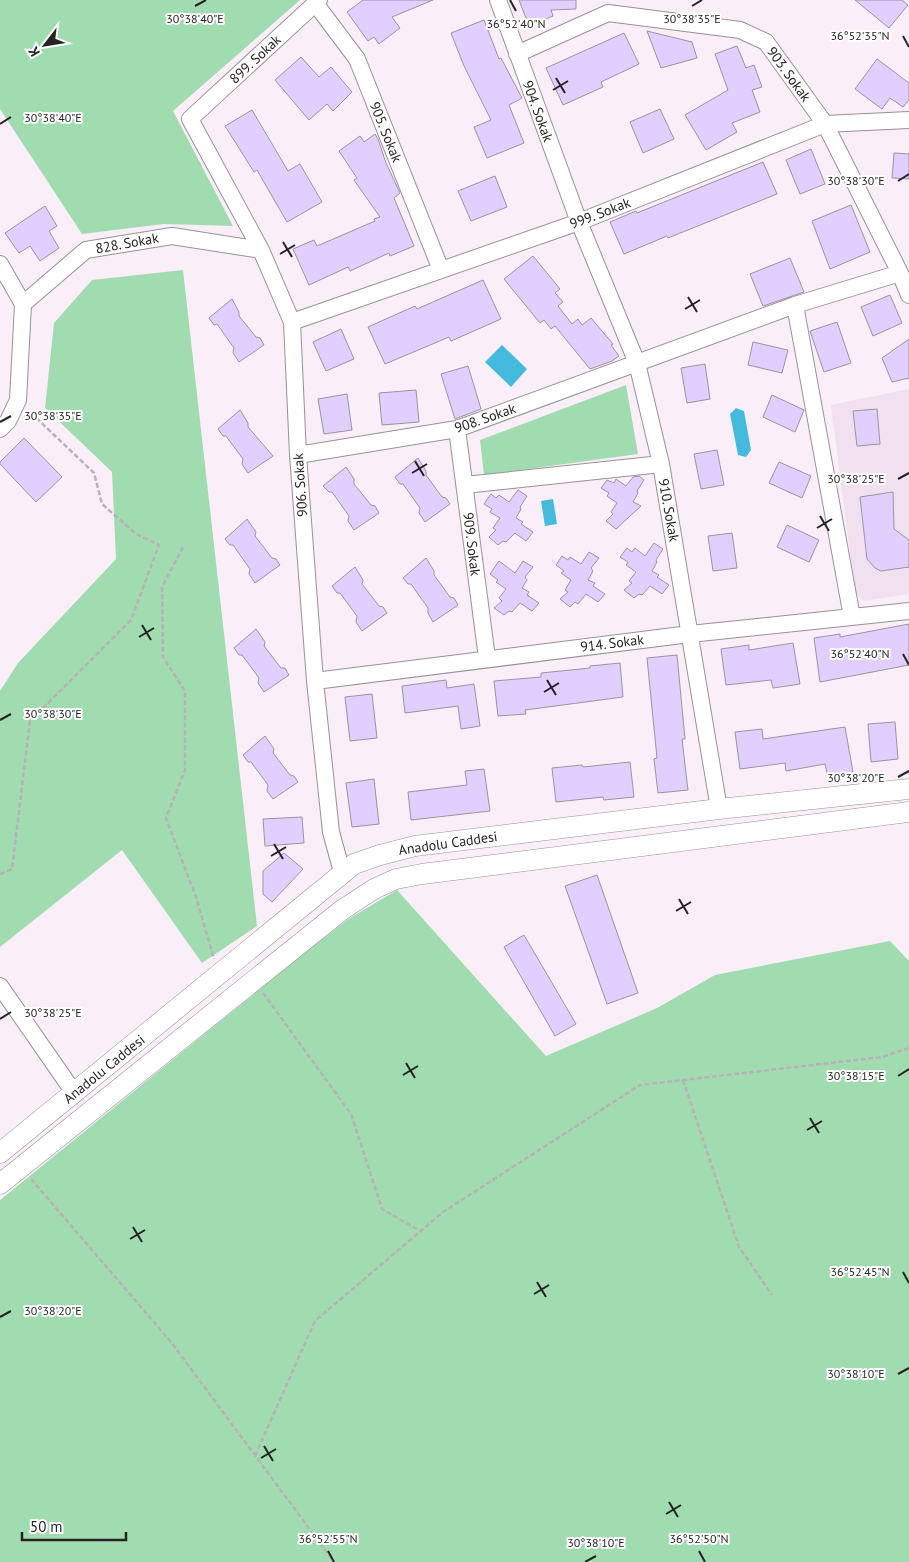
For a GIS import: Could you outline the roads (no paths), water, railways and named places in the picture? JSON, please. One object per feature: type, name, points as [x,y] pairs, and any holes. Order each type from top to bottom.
[{"type":"main road","name":"Anadolu Caddesi","points":[[0,1154],[354,864],[415,846],[719,809],[909,789]]},
{"type":"main road","name":"Anadolu Caddesi","points":[[0,1184],[342,910],[374,889],[396,879],[422,874],[909,812]]},
{"type":"street","name":"904. Sokak","points":[[498,0],[579,222]]},
{"type":"street","name":"899. Sokak","points":[[190,119],[317,1]]},
{"type":"street","name":"905. Sokak","points":[[317,1],[357,59],[441,270]]},
{"type":"street","name":"903. Sokak","points":[[517,54],[607,6],[740,30],[766,42],[825,124],[900,273],[909,295]]},
{"type":"street","name":"999. Sokak","points":[[292,322],[579,222],[825,124],[907,117]]},
{"type":"street","name":"906. Sokak","points":[[190,119],[261,250],[292,322],[298,455],[315,680],[331,832],[342,872]]},
{"type":"street","name":"910. Sokak","points":[[579,222],[637,363],[661,464],[719,809]]},
{"type":"street","name":"828. Sokak","points":[[23,304],[86,250],[172,236],[261,250]]},
{"type":"street","points":[[0,264],[23,304],[18,400],[8,420],[0,429]]},
{"type":"street","name":"908. Sokak","points":[[298,455],[457,429],[795,305],[900,273]]},
{"type":"street","points":[[795,305],[852,617]]},
{"type":"street","name":"909. Sokak","points":[[457,429],[487,658]]},
{"type":"street","points":[[465,485],[661,464]]},
{"type":"street","name":"914. Sokak","points":[[315,680],[690,634],[909,611]]},
{"type":"street","points":[[0,986],[74,1094]]},
{"type":"water","points":[[502,345],[527,369],[511,387],[485,362]]},
{"type":"water","points":[[736,408],[744,411],[751,450],[746,457],[738,455],[730,414]]},
{"type":"water","points":[[553,499],[557,524],[545,526],[541,501]]}]
